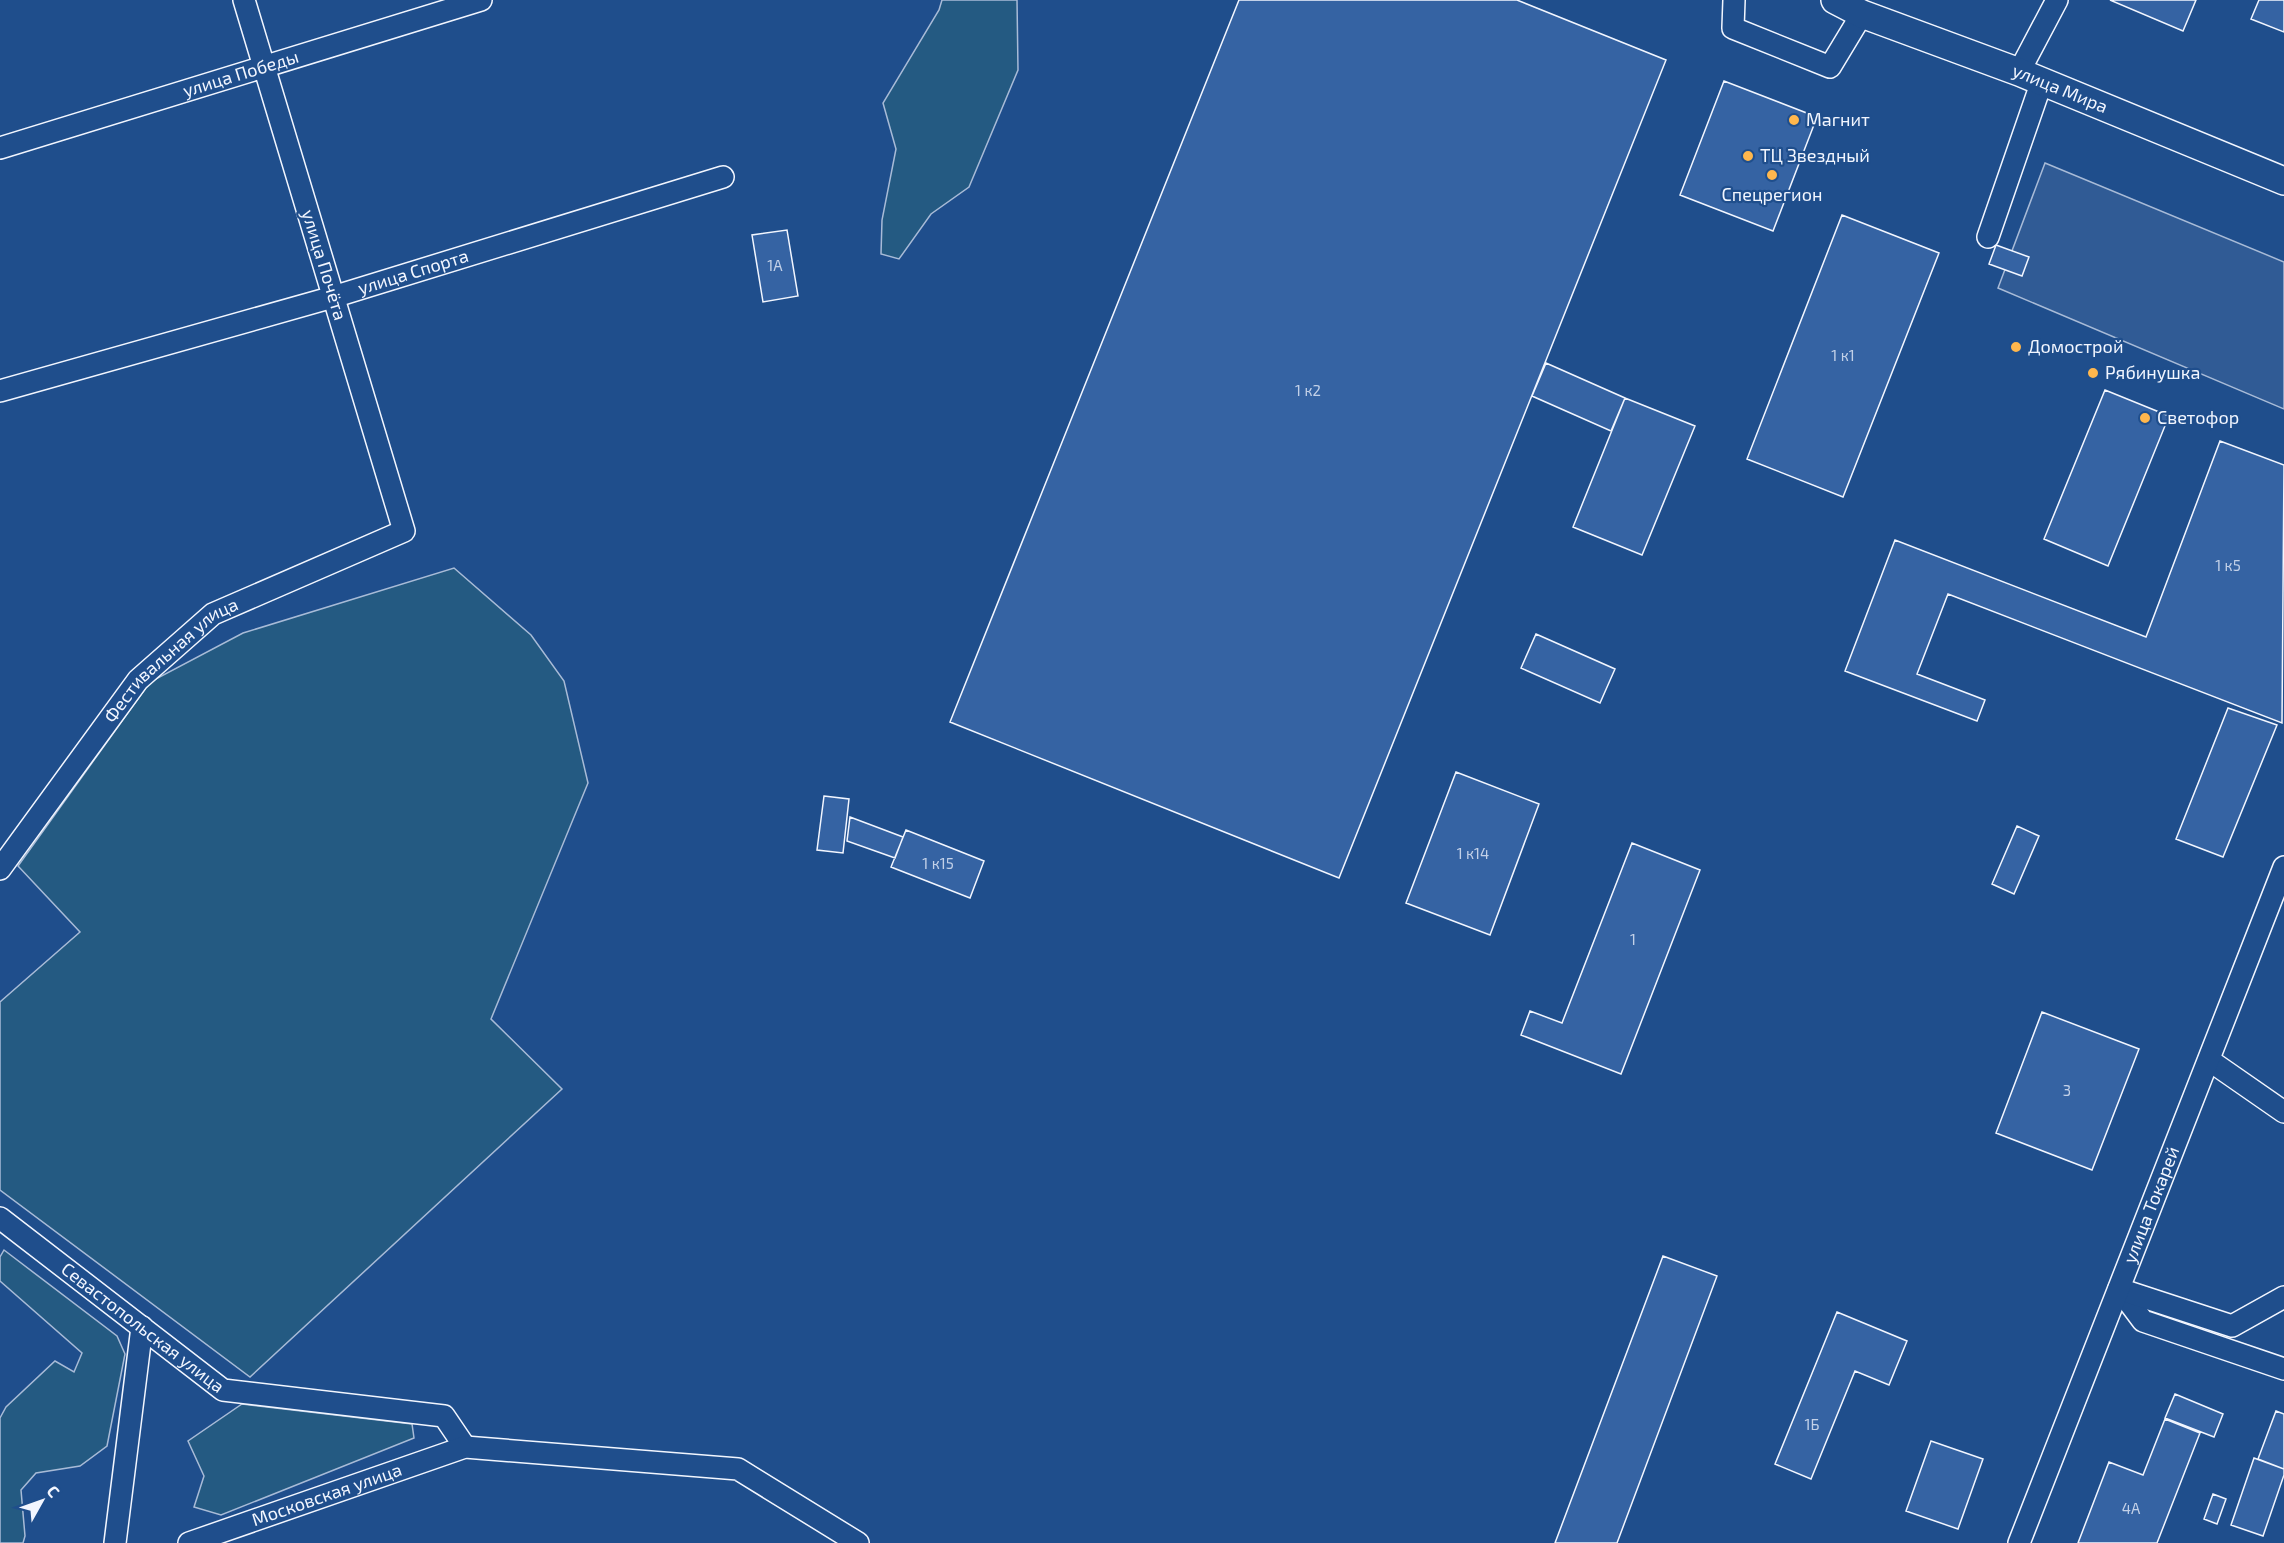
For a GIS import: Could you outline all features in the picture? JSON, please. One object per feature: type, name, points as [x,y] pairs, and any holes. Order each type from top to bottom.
[{"type":"main road","name":"улица Мира","points":[[1847,5],[2284,181]]},
{"type":"street","name":"улица Почёта","points":[[244,0],[404,531]]},
{"type":"street","name":"улица Победы","points":[[0,148],[481,0]]},
{"type":"street","points":[[1734,0],[1733,28],[1830,67],[1847,5]]},
{"type":"street","points":[[1988,237],[2030,77],[2057,0]]},
{"type":"street","name":"улица Спорта","points":[[0,391],[333,297],[723,177]]},
{"type":"street","name":"Фестивальная улица","points":[[0,869],[138,680],[213,614],[404,531]]},
{"type":"street","name":"улица Токарей","points":[[2019,1543],[2284,867]]},
{"type":"street","points":[[2209,1060],[2284,1112]]},
{"type":"street","name":"Севастопольская улица","points":[[0,1218],[223,1390],[444,1416],[465,1447]]},
{"type":"street","points":[[2119,1289],[2232,1326],[2284,1297]]},
{"type":"street","points":[[2119,1289],[2143,1321],[2284,1369]]},
{"type":"street","points":[[115,1543],[142,1327]]},
{"type":"street","points":[[465,1447],[738,1469],[858,1543]]},
{"type":"street","name":"Московская улица","points":[[189,1543],[465,1447]]},
{"type":"shaded area","points":[[942,0],[1017,0],[1018,70],[969,187],[931,214],[899,259],[881,254],[882,220],[896,149],[883,103],[939,10]]},
{"type":"shaded area","points":[[2045,163],[2284,262],[2284,409],[1998,288]]},
{"type":"shaded area","points":[[454,568],[531,635],[564,681],[588,783],[491,1019],[562,1089],[250,1377],[0,1190],[0,1002],[80,932],[18,866],[150,682],[243,633]]},
{"type":"shaded area","points":[[4,1250],[117,1336],[125,1354],[107,1446],[80,1466],[36,1473],[21,1490],[25,1536],[23,1543],[0,1543],[0,1418],[6,1407],[55,1361],[74,1372],[82,1353],[0,1281],[0,1257]]},
{"type":"shaded area","points":[[242,1404],[412,1424],[414,1438],[221,1515],[194,1507],[204,1476],[188,1441]]},
{"type":"building","points":[[1239,0],[1517,0],[1666,60],[1339,878],[950,722]]},
{"type":"building","points":[[2110,0],[2196,0],[2183,31]]},
{"type":"building","points":[[2259,0],[2284,0],[2284,32],[2251,19]]},
{"type":"building","name":"ТЦ Звездный","points":[[1724,81],[1817,117],[1773,231],[1680,195]]},
{"type":"building","points":[[1842,215],[1939,253],[1843,497],[1747,459]]},
{"type":"building","points":[[787,230],[798,296],[763,302],[752,235]]},
{"type":"building","points":[[1996,245],[2029,257],[2022,276],[1989,264]]},
{"type":"building","points":[[1546,363],[1625,398],[1611,431],[1532,396]]},
{"type":"building","points":[[2105,390],[2169,416],[2108,566],[2044,539]]},
{"type":"building","points":[[1625,398],[1695,426],[1642,555],[1573,527]]},
{"type":"building","points":[[2220,441],[2284,465],[2282,723],[1948,594],[1917,674],[1985,700],[1977,721],[1845,671],[1895,540],[2146,637]]},
{"type":"building","points":[[1536,634],[1615,669],[1600,703],[1521,668]]},
{"type":"building","points":[[2228,708],[2277,725],[2223,857],[2176,839]]},
{"type":"building","points":[[1456,772],[1539,804],[1490,935],[1406,903]]},
{"type":"building","points":[[824,796],[849,799],[843,853],[817,850]]},
{"type":"building","points":[[850,817],[903,837],[895,858],[847,841]]},
{"type":"building","points":[[2017,826],[2039,836],[2014,894],[1992,884]]},
{"type":"building","points":[[906,830],[984,861],[970,898],[891,867]]},
{"type":"building","points":[[1632,843],[1700,870],[1621,1074],[1521,1035],[1530,1011],[1562,1023]]},
{"type":"building","points":[[2042,1012],[2139,1049],[2092,1170],[1996,1133]]},
{"type":"building","points":[[1663,1256],[1717,1276],[1617,1543],[1555,1543]]},
{"type":"building","points":[[1837,1312],[1907,1341],[1889,1385],[1855,1371],[1811,1479],[1775,1464]]},
{"type":"building","points":[[2175,1394],[2223,1414],[2214,1437],[2165,1418]]},
{"type":"building","points":[[2276,1411],[2284,1414],[2284,1469],[2258,1459]]},
{"type":"building","points":[[2165,1419],[2200,1433],[2157,1543],[2078,1543],[2109,1462],[2143,1475]]},
{"type":"building","points":[[1931,1441],[1983,1459],[1958,1529],[1906,1511]]},
{"type":"building","points":[[2254,1458],[2284,1469],[2263,1536],[2231,1525]]},
{"type":"building","points":[[2213,1494],[2226,1499],[2217,1524],[2204,1519]]},
{"type":"place","name":"Магнит","points":[[1794,120]]},
{"type":"place","name":"ТЦ Звездный","points":[[1748,156]]},
{"type":"place","name":"Спецрегион","points":[[1772,175]]},
{"type":"place","name":"Домострой","points":[[2016,347]]},
{"type":"place","name":"Рябинушка","points":[[2093,373]]},
{"type":"place","name":"Светофор","points":[[2145,418]]}]
